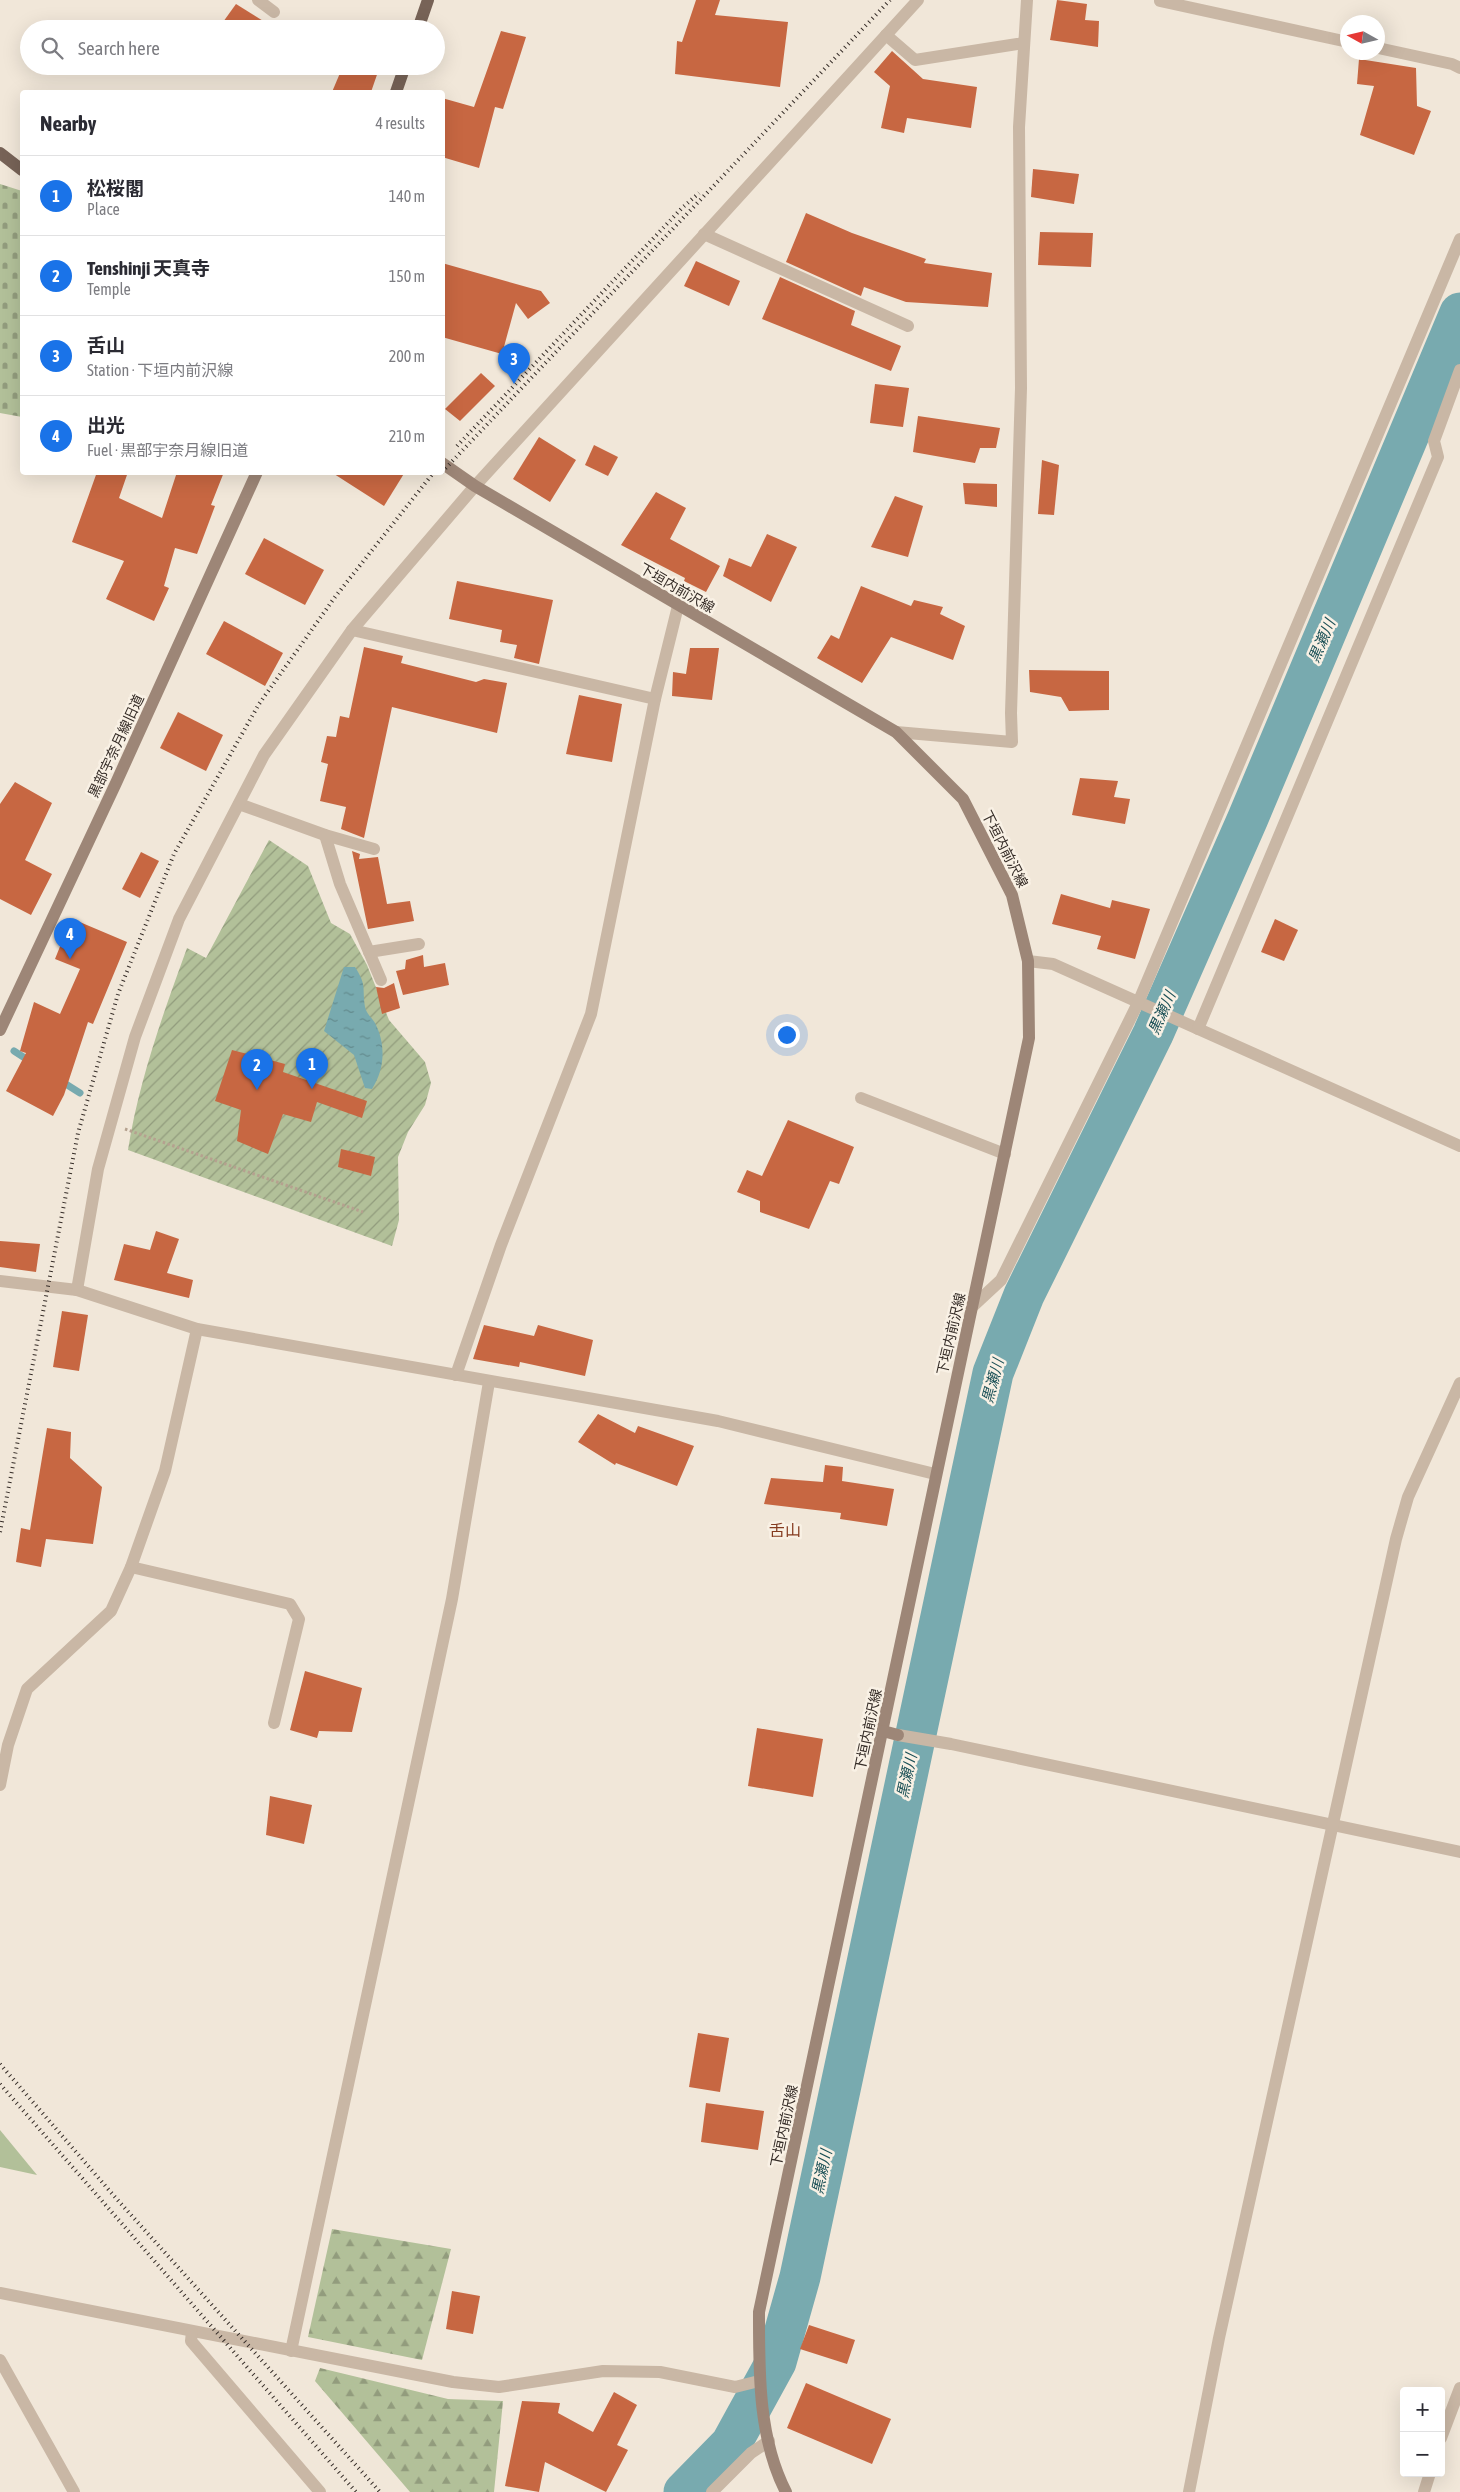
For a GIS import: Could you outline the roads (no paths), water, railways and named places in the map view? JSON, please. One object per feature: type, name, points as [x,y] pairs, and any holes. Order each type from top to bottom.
[{"type":"main road","points":[[421,20],[428,0]]},
{"type":"main road","points":[[397,90],[402,75]]},
{"type":"main road","points":[[0,153],[20,168]]},
{"type":"main road","name":"下垣内前沢線","points":[[445,465],[475,486],[896,732],[963,798],[1012,895],[1028,961],[1029,1038],[973,1306],[935,1474],[883,1731],[759,2312],[759,2381],[769,2442],[786,2492]]},
{"type":"main road","name":"黒部宇奈月線旧道","points":[[0,1030],[116,783],[256,475]]},
{"type":"main road","points":[[883,1731],[898,1735]]},
{"type":"street","points":[[258,0],[274,12]]},
{"type":"street","points":[[77,1290],[98,1169],[135,1037],[179,919],[264,755],[352,630],[475,486],[918,0]]},
{"type":"street","points":[[896,732],[1012,742],[1011,713],[1021,388],[1019,127],[1026,0]]},
{"type":"street","points":[[1159,0],[1340,40]]},
{"type":"street","points":[[886,35],[915,60],[1024,44]]},
{"type":"street","points":[[1385,50],[1460,68]]},
{"type":"street","points":[[704,234],[908,326]]},
{"type":"street","points":[[973,1306],[1001,1280],[1138,1003],[1460,239]]},
{"type":"street","points":[[1198,1030],[1438,457],[1434,441],[1460,370]]},
{"type":"street","points":[[456,1375],[500,1245],[591,1014],[655,699],[678,606]]},
{"type":"street","points":[[352,630],[655,699]]},
{"type":"street","points":[[239,804],[325,835],[374,849]]},
{"type":"street","points":[[325,835],[340,884],[381,980]]},
{"type":"street","points":[[369,952],[420,944]]},
{"type":"street","points":[[1028,961],[1053,964],[1460,1146]]},
{"type":"street","points":[[861,1098],[1005,1154]]},
{"type":"street","points":[[0,1281],[77,1290],[197,1329],[718,1421],[935,1474]]},
{"type":"street","points":[[0,1785],[8,1745],[27,1689],[111,1611],[131,1567],[144,1525],[165,1471],[197,1329]]},
{"type":"street","points":[[291,2351],[452,1599],[489,1382]]},
{"type":"street","points":[[1189,2492],[1219,2338],[1332,1826],[1408,1497],[1460,1383]]},
{"type":"street","points":[[131,1567],[290,1604],[299,1619],[274,1723]]},
{"type":"street","points":[[898,1735],[951,1744],[1460,1852]]},
{"type":"street","points":[[0,2293],[453,2382],[499,2387],[603,2371],[660,2372],[735,2387],[759,2381]]},
{"type":"street","points":[[192,2332],[191,2341],[320,2492]]},
{"type":"street","points":[[0,2360],[74,2492]]},
{"type":"street","points":[[1443,2432],[1460,2388]]},
{"type":"street","points":[[712,2492],[751,2454],[769,2442]]},
{"type":"street","points":[[1424,2492],[1429,2477]]},
{"type":"water","points":[[344,967],[355,967],[359,973],[366,1009],[379,1031],[381,1039],[382,1065],[372,1089],[365,1088],[354,1055],[324,1031]]},
{"type":"waterway","name":"黒瀬川","points":[[684,2492],[731,2444],[776,2362],[800,2277],[993,1373],[1024,1295],[1153,1034],[1248,818],[1460,313]]},
{"type":"waterway","points":[[14,1051],[31,1062]]},
{"type":"waterway","points":[[61,1081],[80,1093]]},
{"type":"railway","points":[[445,469],[890,0]]},
{"type":"railway","points":[[457,446],[682,208],[699,193]]},
{"type":"railway","points":[[0,1532],[78,1133],[118,994],[174,854],[259,704],[335,597],[432,475]]},
{"type":"railway","points":[[0,2064],[115,2197],[380,2492]]},
{"type":"railway","points":[[0,2084],[356,2492]]},
{"type":"place","name":"舌山","points":[[514,384]]},
{"type":"place","name":"出光","points":[[70,959]]},
{"type":"place","name":"松桜閣","points":[[312,1089]]},
{"type":"place","name":"Tenshinji 天真寺","points":[[257,1090]]},
{"type":"district","name":"舌山","points":[[785,1530]]}]
